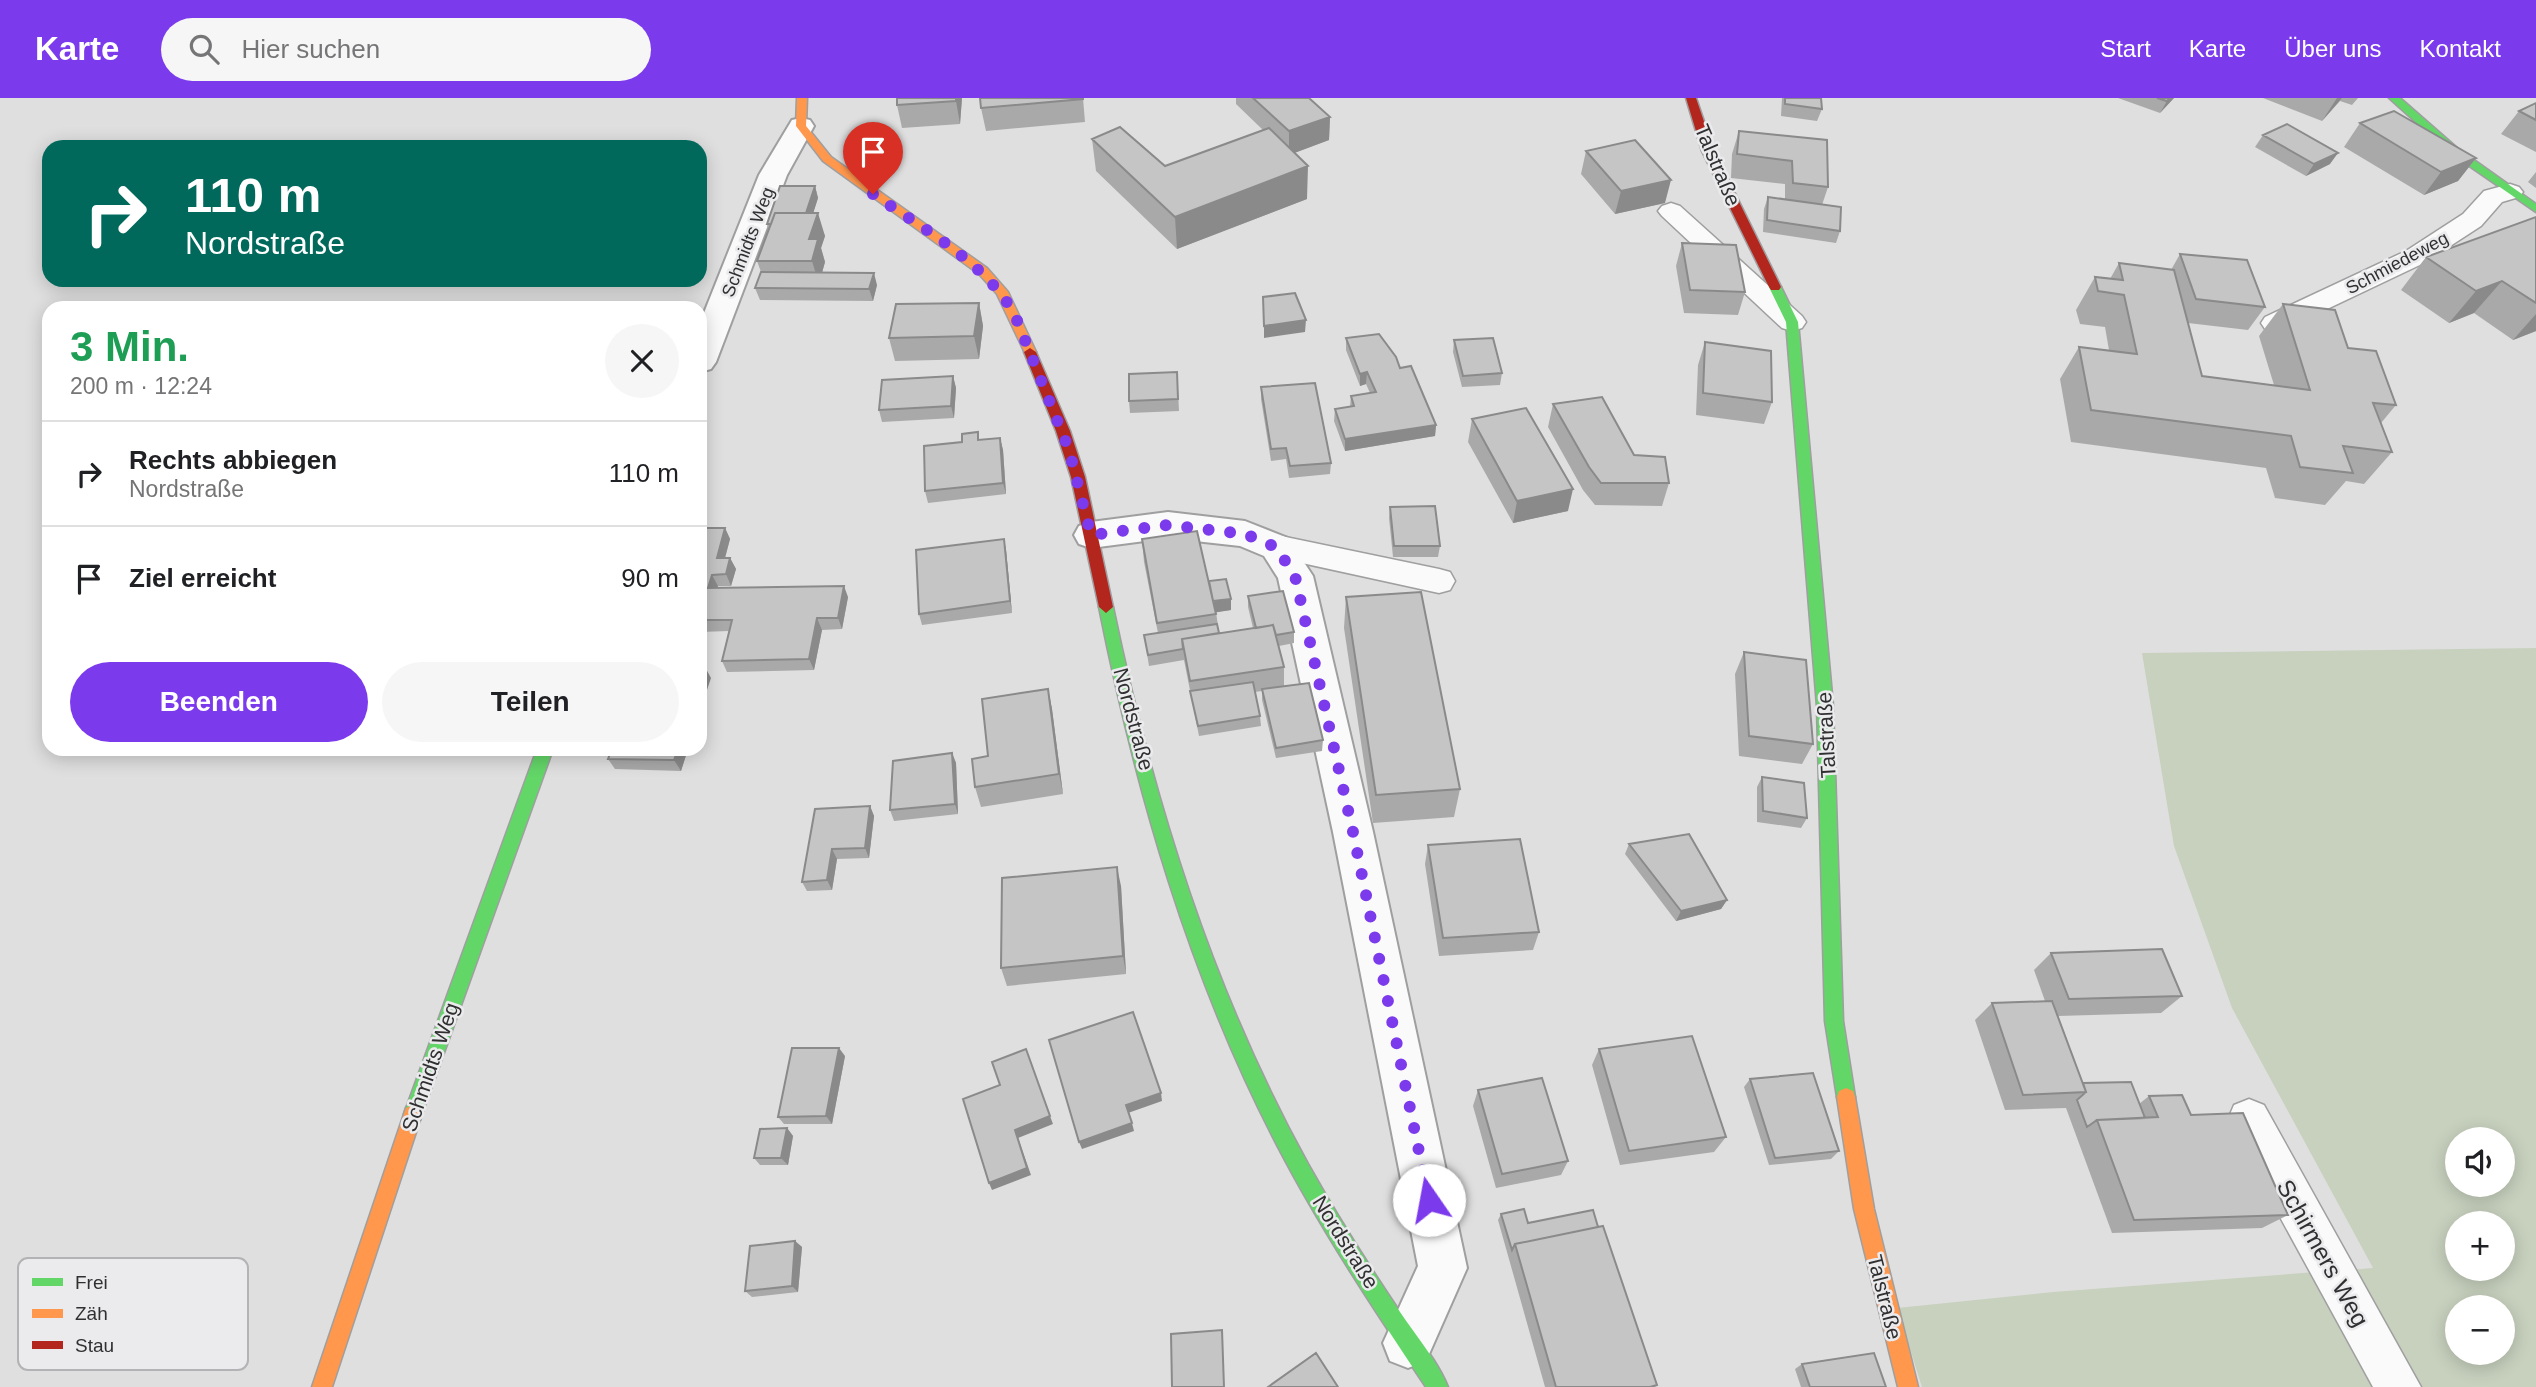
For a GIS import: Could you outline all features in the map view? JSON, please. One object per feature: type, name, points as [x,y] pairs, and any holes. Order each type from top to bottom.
[{"type":"street","points":[[801,126],[802,98]]},
{"type":"street","name":"Talstraße","points":[[1691,98],[1708,151],[1792,322],[1825,706],[1834,1021],[1864,1209],[1908,1387]]},
{"type":"street","points":[[2394,98],[2453,150],[2536,209]]},
{"type":"street","name":"Schmidts Weg","points":[[707,344],[773,176],[801,126]]},
{"type":"street","name":"Nordstraße","points":[[801,126],[827,159],[983,271],[1002,292],[1014,313],[1069,450],[1091,535],[1122,687],[1185,896],[1219,996],[1272,1118],[1408,1343],[1438,1387]]},
{"type":"street","points":[[1091,535],[1168,525],[1245,534],[1276,547],[1295,576],[1353,832],[1443,1268],[1408,1343]]},
{"type":"street","name":"Schmidts Weg","points":[[322,1387],[435,1049],[542,756]]},
{"type":"lane","name":"Schmiedeweg","points":[[2275,323],[2415,257],[2472,220],[2493,196],[2510,192]]},
{"type":"lane","points":[[1671,211],[1792,322]]},
{"type":"lane","points":[[1276,547],[1439,581]]},
{"type":"lane","name":"Schirmers Weg","points":[[2249,1119],[2398,1387]]},
{"type":"green space","points":[[2536,648],[2536,1387],[2411,1387],[2347,1270],[2373,1268],[2232,1008],[2174,846],[2142,653]]},
{"type":"green space","points":[[2316,1272],[2385,1387],[1922,1387],[1897,1308],[2053,1292]]},
{"type":"building","points":[[897,98],[956,98],[956,101],[897,105]]},
{"type":"building","points":[[980,98],[1083,98],[1083,99],[981,108]]},
{"type":"building","points":[[1253,98],[1309,98],[1330,117],[1289,131]]},
{"type":"building","points":[[1785,98],[1821,98],[1822,109],[1785,104]]},
{"type":"building","points":[[2536,103],[2536,120],[2519,111]]},
{"type":"building","points":[[2394,111],[2476,158],[2441,172],[2360,123]]},
{"type":"building","points":[[2287,124],[2338,153],[2314,164],[2263,135]]},
{"type":"building","points":[[1120,127],[1165,166],[1269,128],[1308,166],[1175,217],[1092,139]]},
{"type":"building","points":[[1739,131],[1827,140],[1828,187],[1793,183],[1792,161],[1737,154]]},
{"type":"building","points":[[1635,140],[1671,180],[1621,191],[1586,151]]},
{"type":"building","points":[[780,186],[815,186],[806,213],[775,213],[771,224],[767,224]]},
{"type":"building","points":[[1768,197],[1841,207],[1840,231],[1767,220]]},
{"type":"building","points":[[775,213],[818,213],[809,239],[818,239],[812,261],[757,261]]},
{"type":"building","points":[[2536,217],[2536,303],[2502,281],[2476,291],[2426,257]]},
{"type":"building","points":[[1682,243],[1736,245],[1745,292],[1690,290]]},
{"type":"building","points":[[2180,254],[2247,260],[2265,307],[2196,299]]},
{"type":"building","points":[[2119,263],[2174,270],[2202,376],[2310,390],[2283,304],[2335,310],[2348,348],[2376,351],[2396,405],[2373,403],[2392,452],[2343,446],[2353,473],[2300,467],[2291,436],[2091,410],[2079,347],[2137,354],[2124,295],[2098,291],[2095,277],[2123,280]]},
{"type":"building","points":[[761,272],[874,273],[869,289],[755,288]]},
{"type":"building","points":[[1295,293],[1306,320],[1264,326],[1263,297]]},
{"type":"building","points":[[979,303],[974,336],[889,338],[896,304]]},
{"type":"building","points":[[1379,334],[1396,357],[1400,368],[1411,366],[1436,425],[1345,439],[1335,409],[1354,406],[1351,396],[1376,392],[1367,372],[1360,374],[1346,338]]},
{"type":"building","points":[[1493,338],[1502,373],[1463,376],[1454,340]]},
{"type":"building","points":[[1705,342],[1771,351],[1772,402],[1703,393]]},
{"type":"building","points":[[1177,372],[1178,399],[1129,401],[1129,374]]},
{"type":"building","points":[[953,376],[951,406],[879,410],[882,380]]},
{"type":"building","points":[[1315,383],[1331,463],[1290,466],[1286,448],[1271,449],[1261,387]]},
{"type":"building","points":[[1602,397],[1634,455],[1665,457],[1669,483],[1601,483],[1553,404]]},
{"type":"building","points":[[1526,408],[1573,489],[1517,501],[1472,419]]},
{"type":"building","points":[[978,432],[978,440],[1000,438],[1003,483],[925,491],[924,446],[962,442],[962,434]]},
{"type":"building","points":[[1435,506],[1440,546],[1394,546],[1390,507]]},
{"type":"building","points":[[707,528],[725,528],[717,558],[730,558],[726,574],[712,575],[708,588],[844,586],[838,618],[817,618],[809,659],[722,661],[732,620],[707,620]]},
{"type":"building","points":[[1197,531],[1216,614],[1157,623],[1142,539]]},
{"type":"building","points":[[1004,539],[1010,601],[919,614],[916,550]]},
{"type":"building","points":[[1226,579],[1231,599],[1213,601],[1209,581]]},
{"type":"building","points":[[1283,591],[1294,632],[1276,635],[1273,625],[1256,628],[1248,596]]},
{"type":"building","points":[[1421,592],[1460,789],[1376,795],[1346,597]]},
{"type":"building","points":[[1217,624],[1219,633],[1182,639],[1183,649],[1148,655],[1144,635]]},
{"type":"building","points":[[1273,625],[1284,667],[1190,681],[1182,639]]},
{"type":"building","points":[[1744,652],[1806,660],[1813,744],[1749,736]]},
{"type":"building","points":[[1253,682],[1260,716],[1198,726],[1190,691]]},
{"type":"building","points":[[1309,683],[1323,740],[1276,748],[1262,689]]},
{"type":"building","points":[[1048,689],[1059,774],[975,787],[972,759],[988,756],[982,699]]},
{"type":"building","points":[[952,753],[955,804],[890,810],[893,761]]},
{"type":"building","points":[[609,756],[675,756],[674,760],[608,759]]},
{"type":"building","points":[[1762,777],[1804,783],[1807,818],[1763,811]]},
{"type":"building","points":[[870,806],[865,848],[832,849],[827,880],[802,882],[815,809]]},
{"type":"building","points":[[1689,834],[1727,900],[1681,911],[1629,844]]},
{"type":"building","points":[[1520,839],[1539,932],[1443,938],[1428,845]]},
{"type":"building","points":[[1117,867],[1123,956],[1001,968],[1002,878]]},
{"type":"building","points":[[2162,949],[2182,996],[2069,999],[2051,953]]},
{"type":"building","points":[[2052,1001],[2086,1092],[2023,1095],[1992,1003]]},
{"type":"building","points":[[1133,1012],[1161,1093],[1126,1105],[1132,1123],[1079,1142],[1049,1040]]},
{"type":"building","points":[[1692,1036],[1726,1137],[1629,1151],[1599,1049]]},
{"type":"building","points":[[792,1048],[839,1048],[826,1116],[778,1117]]},
{"type":"building","points":[[1026,1049],[1050,1116],[1015,1130],[1027,1168],[989,1183],[963,1099],[1000,1085],[992,1062]]},
{"type":"building","points":[[1813,1073],[1839,1151],[1775,1158],[1750,1079]]},
{"type":"building","points":[[1542,1078],[1568,1161],[1502,1174],[1478,1090]]},
{"type":"building","points":[[2131,1082],[2145,1118],[2097,1120],[2087,1127],[2077,1100],[2086,1092],[2083,1083]]},
{"type":"building","points":[[2182,1095],[2191,1115],[2243,1113],[2288,1215],[2134,1220],[2097,1120],[2158,1117],[2149,1096]]},
{"type":"building","points":[[787,1128],[781,1158],[754,1158],[760,1129]]},
{"type":"building","points":[[1524,1209],[1528,1223],[1593,1210],[1598,1227],[1515,1244],[1512,1250],[1501,1214]]},
{"type":"building","points":[[1603,1226],[1657,1385],[1556,1387],[1515,1244]]},
{"type":"building","points":[[795,1241],[792,1286],[745,1291],[750,1246]]},
{"type":"building","points":[[1222,1330],[1224,1387],[1172,1387],[1171,1334]]},
{"type":"building","points":[[1316,1353],[1338,1387],[1268,1387]]},
{"type":"building","points":[[1874,1353],[1886,1387],[1810,1387],[1802,1364]]},
{"type":"traffic: fast","points":[[2394,98],[2453,150],[2536,209]]},
{"type":"traffic: fast","points":[[1775,287],[1792,322],[1825,706],[1834,1021],[1846,1097]]},
{"type":"traffic: fast","points":[[1106,607],[1133,732],[1169,857],[1189,918],[1237,1038],[1282,1134],[1323,1209],[1438,1387]]},
{"type":"traffic: fast","points":[[413,1114],[542,756]]},
{"type":"traffic: slow","points":[[802,98],[801,126],[827,159],[983,271],[1002,292],[1030,352]]},
{"type":"traffic: slow","points":[[1846,1097],[1864,1209],[1908,1387]]},
{"type":"traffic: slow","points":[[322,1387],[413,1114]]},
{"type":"traffic: jam","points":[[1691,98],[1708,151],[1775,287]]},
{"type":"traffic: jam","points":[[1030,352],[1063,431],[1078,477],[1106,607]]},
{"type":"route","points":[[873,194],[983,271],[1002,292],[1014,313],[1069,450],[1091,535],[1168,525],[1213,528],[1245,534],[1276,547],[1295,576],[1353,832],[1429,1200]]}]
